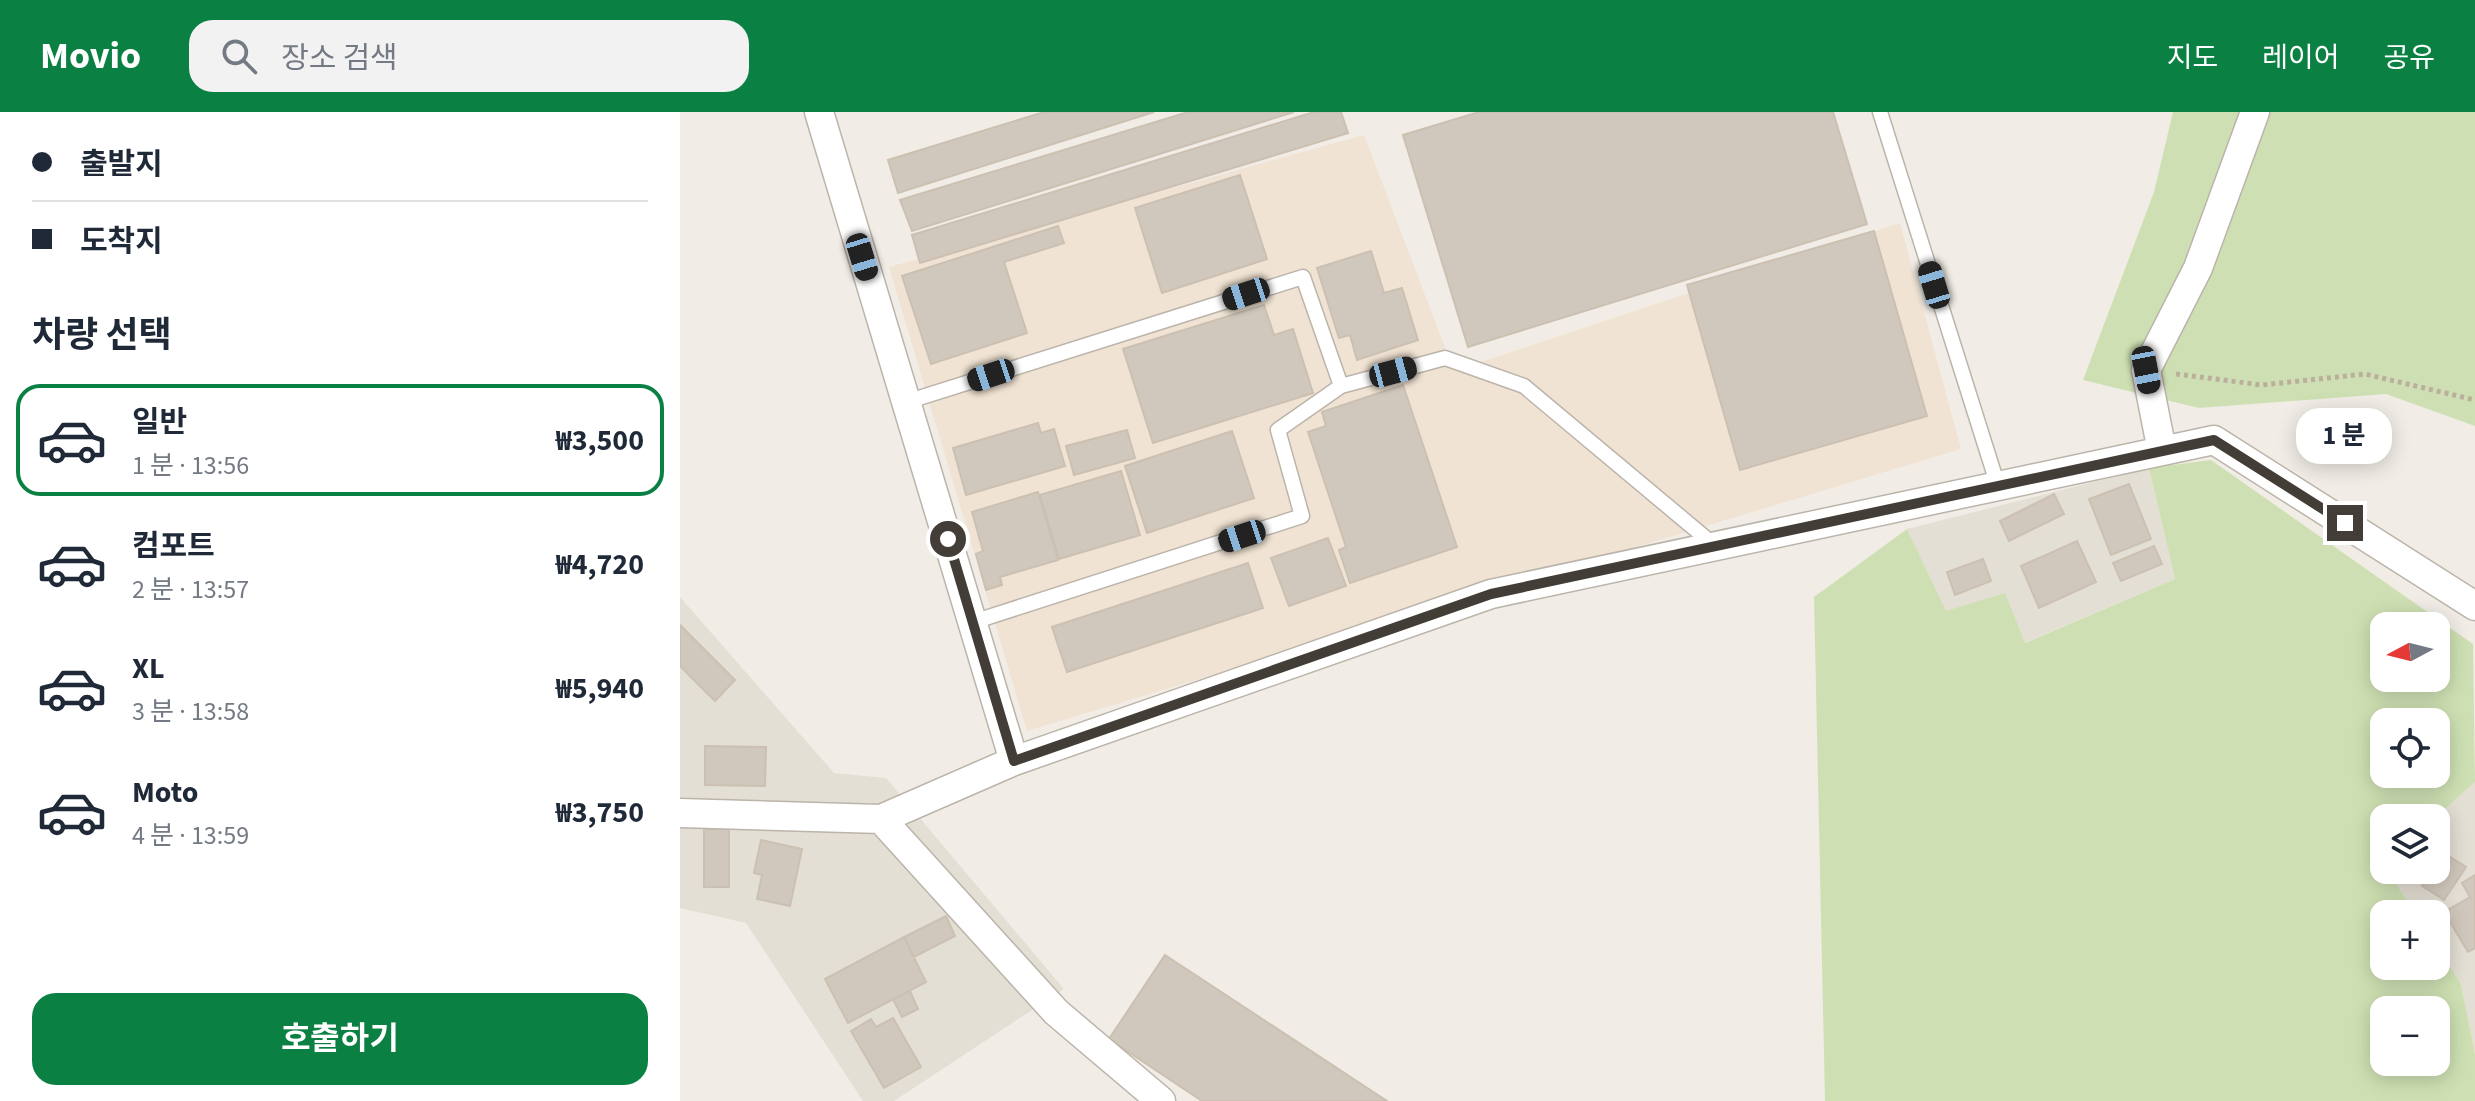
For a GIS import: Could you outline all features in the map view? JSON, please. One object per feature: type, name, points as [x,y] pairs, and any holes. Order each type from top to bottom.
[{"type":"street","points":[[819,112],[1014,761]]},
{"type":"street","points":[[2162,451],[2146,370],[2198,268],[2255,112]]},
{"type":"street","points":[[680,813],[881,819],[1014,761],[1491,594],[2214,440],[2475,606]]},
{"type":"street","points":[[881,819],[1056,1012],[1161,1101]]},
{"type":"lane","points":[[1880,112],[1998,486]]},
{"type":"lane","points":[[906,402],[1303,277],[1341,386]]},
{"type":"lane","points":[[973,622],[1302,516],[1278,430],[1341,386],[1445,358],[1524,386],[1715,546]]},
{"type":"path","points":[[2146,370],[2262,385],[2365,374],[2475,400]]},
{"type":"shaded area","points":[[1364,135],[1454,371],[1900,223],[1961,449],[1027,731],[889,267]]},
{"type":"shaded area","points":[[2149,468],[2175,579],[2024,643],[1946,612],[1907,529]]},
{"type":"shaded area","points":[[680,597],[834,773],[886,778],[1064,989],[894,1101],[863,1101],[746,923],[680,908]]},
{"type":"shaded area","points":[[2475,782],[2475,1054],[2461,984],[2450,967],[2450,900],[2407,900],[2396,884],[2450,884],[2450,804]]},
{"type":"green space","points":[[2173,112],[2475,112],[2475,426],[2386,394],[2199,408],[2083,380],[2154,192]]},
{"type":"green space","points":[[2211,460],[2427,612],[2370,612],[2370,692],[2450,692],[2450,628],[2473,644],[2475,782],[2450,804],[2370,804],[2370,884],[2396,884],[2407,900],[2370,900],[2370,980],[2450,980],[2450,967],[2461,984],[2475,1054],[2475,1101],[1825,1101],[1814,597],[1907,529],[1946,611],[2005,593],[2025,643],[2175,579],[2149,468]]},
{"type":"building","points":[[1044,112],[1154,112],[898,193],[888,160]]},
{"type":"building","points":[[1188,112],[1294,112],[912,231],[900,200]]},
{"type":"building","points":[[1314,112],[1341,112],[1348,133],[920,263],[912,235]]},
{"type":"building","points":[[1479,112],[1833,112],[1867,224],[1468,347],[1403,135]]},
{"type":"building","points":[[1240,175],[1267,259],[1162,293],[1135,208]]},
{"type":"building","points":[[1058,226],[1064,243],[1004,262],[1027,333],[931,364],[902,276]]},
{"type":"building","points":[[1874,231],[1927,416],[1740,470],[1687,285]]},
{"type":"building","points":[[1371,251],[1384,293],[1402,288],[1418,340],[1357,360],[1350,335],[1339,338],[1317,268]]},
{"type":"building","points":[[1264,305],[1274,335],[1293,329],[1313,393],[1153,443],[1123,349]]},
{"type":"building","points":[[1403,385],[1457,547],[1350,583],[1339,550],[1346,547],[1308,432],[1326,426],[1322,412]]},
{"type":"building","points":[[1038,423],[1041,433],[1054,429],[1065,466],[966,495],[953,448]]},
{"type":"building","points":[[1127,430],[1135,458],[1074,475],[1066,446]]},
{"type":"building","points":[[1232,431],[1254,498],[1147,533],[1125,466]]},
{"type":"building","points":[[1121,471],[1140,535],[1059,559],[1040,495]]},
{"type":"building","points":[[2129,484],[2151,539],[2111,555],[2089,499]]},
{"type":"building","points":[[1038,492],[1058,560],[1000,577],[1002,585],[986,590],[976,554],[983,551],[972,512]]},
{"type":"building","points":[[2054,494],[2064,514],[2009,541],[2000,521]]},
{"type":"building","points":[[1328,538],[1346,586],[1289,606],[1271,558]]},
{"type":"building","points":[[2077,541],[2096,582],[2039,608],[2021,566]]},
{"type":"building","points":[[2154,546],[2162,564],[2121,581],[2113,563]]},
{"type":"building","points":[[1983,559],[1991,581],[1955,595],[1947,572]]},
{"type":"building","points":[[1248,563],[1263,608],[1067,672],[1052,627]]},
{"type":"building","points":[[680,625],[735,680],[715,701],[680,666]]},
{"type":"building","points":[[705,746],[766,747],[765,786],[705,785]]},
{"type":"building","points":[[704,829],[729,829],[729,887],[704,887]]},
{"type":"building","points":[[761,840],[802,849],[790,906],[757,899],[762,875],[754,873]]},
{"type":"building","points":[[2450,857],[2466,867],[2444,900],[2422,886],[2450,884]]},
{"type":"building","points":[[2475,875],[2475,948],[2468,952],[2450,922],[2450,909],[2470,897],[2462,883]]},
{"type":"building","points":[[946,916],[955,936],[914,957],[904,937]]},
{"type":"building","points":[[904,937],[926,982],[848,1023],[825,979]]},
{"type":"building","points":[[1165,955],[1387,1101],[1202,1101],[1109,1039]]},
{"type":"building","points":[[910,991],[918,1009],[902,1017],[893,999]]},
{"type":"building","points":[[893,1018],[921,1067],[884,1088],[851,1031],[871,1019],[876,1027]]},
{"type":"route","points":[[948,539],[1014,761],[1491,594],[2214,440],[2345,523]]}]
